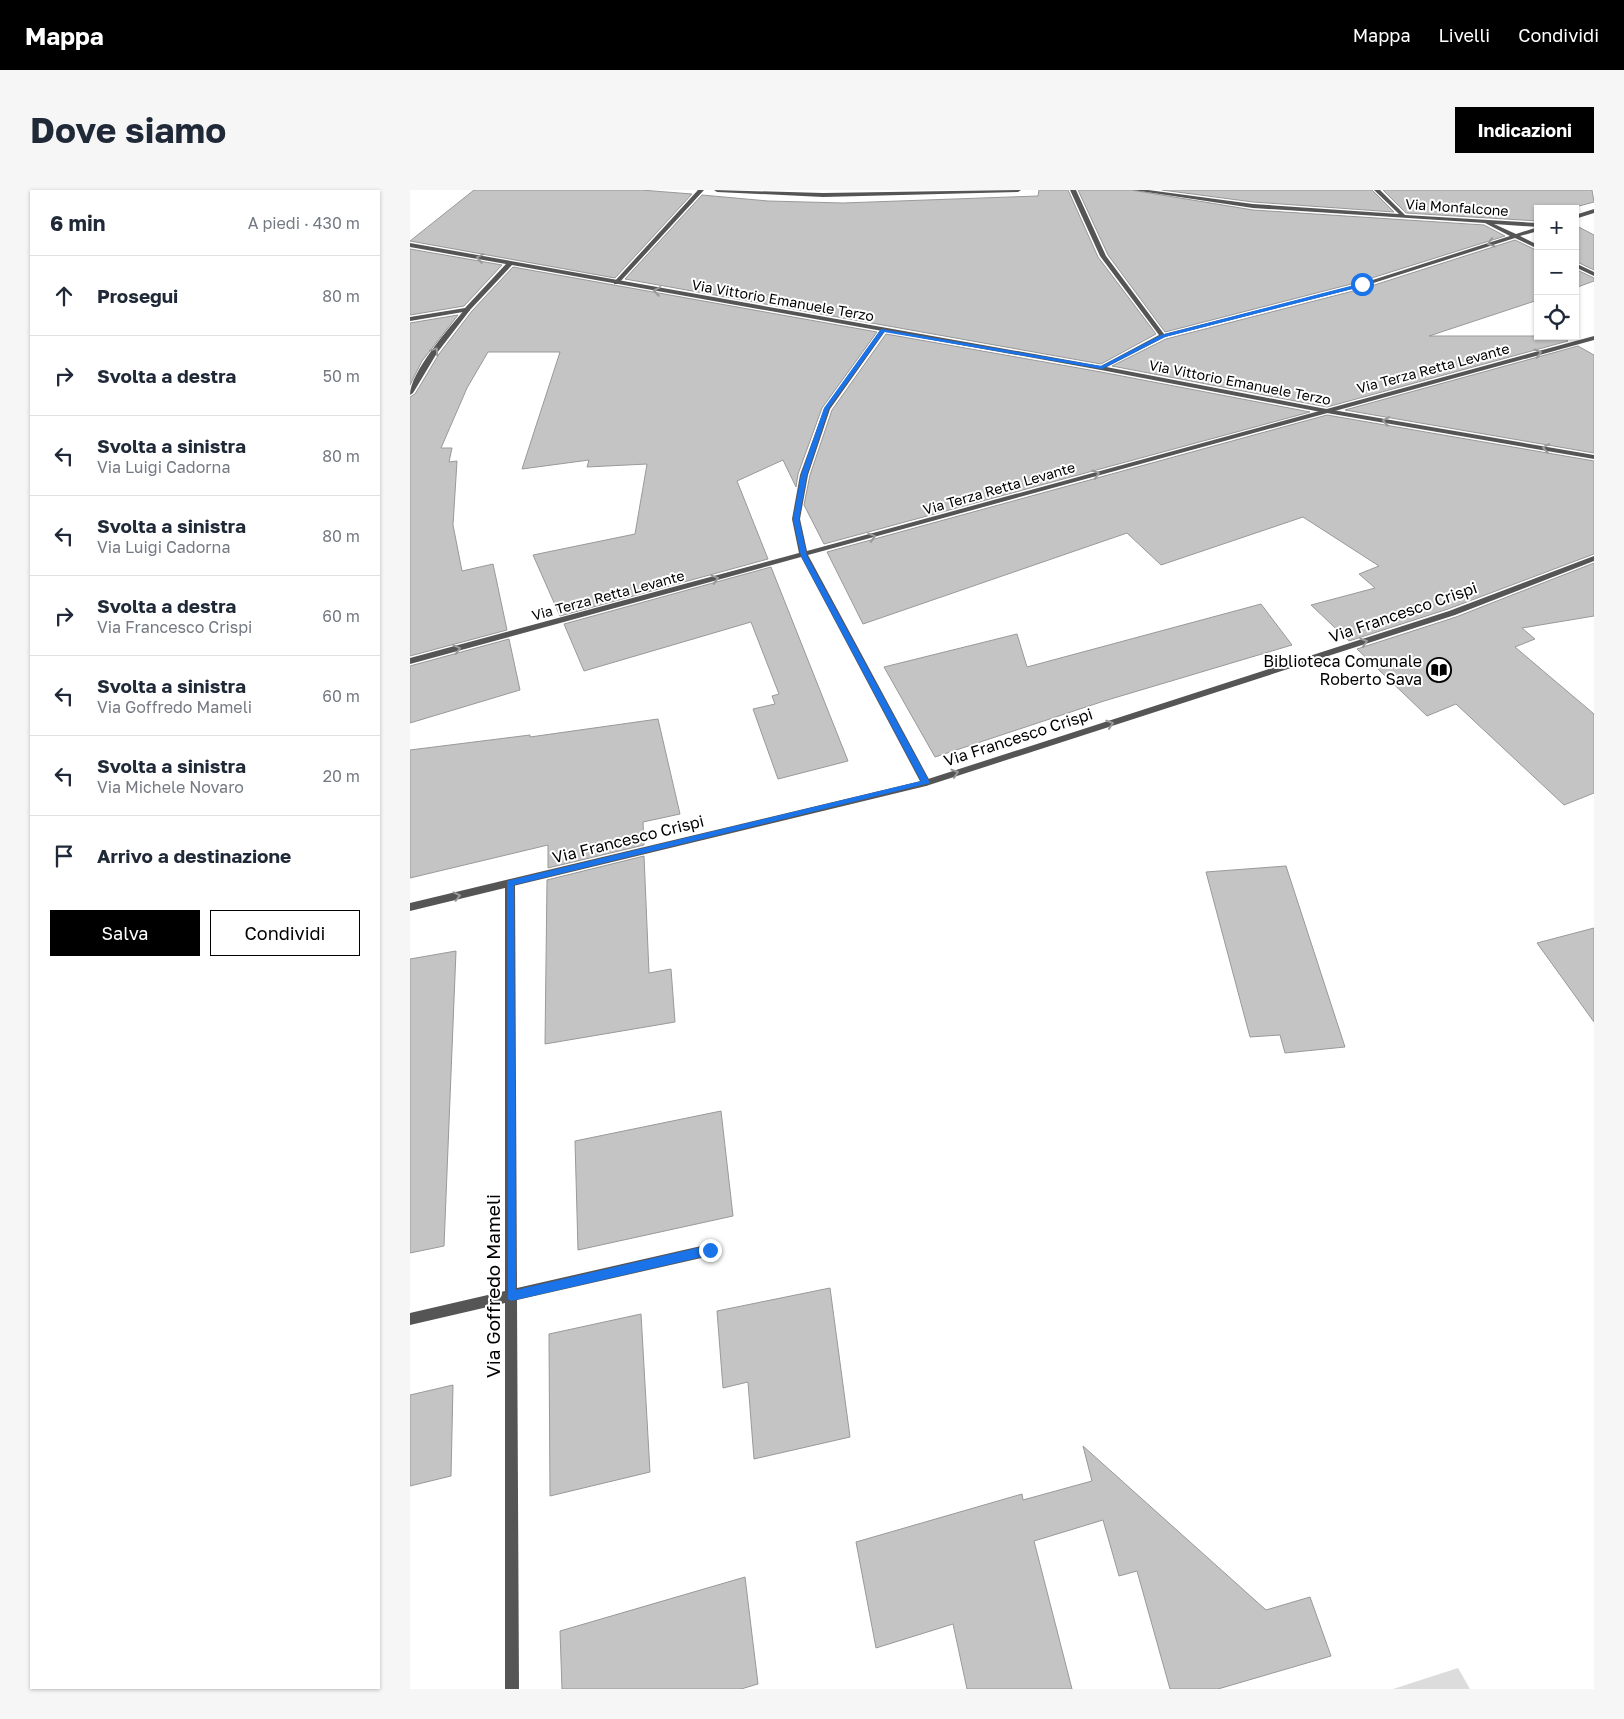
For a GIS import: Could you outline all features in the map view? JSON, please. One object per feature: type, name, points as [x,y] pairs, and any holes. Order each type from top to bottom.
[{"type":"street","points":[[616,283],[701,190]]},
{"type":"street","points":[[717,190],[824,195],[1018,190]]},
{"type":"street","points":[[1073,190],[1103,256],[1163,336]]},
{"type":"street","name":"Via Monfalcone","points":[[1136,190],[1253,206],[1534,225]]},
{"type":"street","points":[[1377,190],[1403,215]]},
{"type":"street","points":[[1579,216],[1594,212]]},
{"type":"street","points":[[1482,220],[1534,245]]},
{"type":"street","points":[[1102,368],[1163,336],[1362,284],[1534,230]]},
{"type":"street","name":"Via Vittorio Emanuele Terzo","points":[[410,245],[1102,368],[1321,410],[1594,456]]},
{"type":"street","points":[[410,394],[434,352],[466,310],[510,263]]},
{"type":"street","points":[[1579,267],[1594,274]]},
{"type":"street","points":[[410,319],[466,310]]},
{"type":"street","points":[[883,330],[827,408],[804,475],[796,519],[804,556],[926,783]]},
{"type":"street","name":"Via Terza Retta Levante","points":[[410,661],[804,556],[1321,410],[1594,338]]},
{"type":"street","name":"Via Francesco Crispi","points":[[410,907],[926,783],[1452,613],[1594,558]]},
{"type":"street","name":"Via Goffredo Mameli","points":[[510,883],[512,1689]]},
{"type":"street","points":[[410,1319],[710,1250]]},
{"type":"shaded area","points":[[1458,1668],[1470,1689],[1393,1689]]},
{"type":"building","points":[[474,190],[641,190],[692,194],[615,278],[410,241]]},
{"type":"building","points":[[1039,190],[1068,190],[1098,257],[1156,334],[1101,364],[625,279],[702,195],[768,201],[843,203],[1038,196]]},
{"type":"building","points":[[1078,190],[1131,190],[1253,210],[1484,225],[1505,236],[1359,282],[1165,332],[1108,255]]},
{"type":"building","points":[[1162,190],[1372,190],[1394,212],[1253,202]]},
{"type":"building","points":[[1383,190],[1592,190],[1594,202],[1579,206],[1534,205],[1534,221],[1406,213]]},
{"type":"building","points":[[1579,227],[1594,235],[1594,270],[1579,263]]},
{"type":"building","points":[[1515,240],[1534,249],[1534,301],[1429,336],[1534,336],[1534,340],[1568,341],[1327,407],[1112,366],[1166,339],[1365,288]]},
{"type":"building","points":[[410,249],[502,265],[464,306],[410,315]]},
{"type":"building","points":[[513,267],[877,332],[822,408],[798,474],[796,487],[783,460],[737,481],[768,559],[560,616],[533,555],[635,534],[647,464],[587,467],[589,460],[522,469],[560,352],[488,352],[467,388],[441,448],[452,448],[449,462],[457,461],[453,525],[462,571],[493,564],[507,630],[410,656],[410,397],[415,394],[439,354],[472,311]]},
{"type":"building","points":[[1579,271],[1594,278],[1594,281],[1579,287]]},
{"type":"building","points":[[458,315],[422,361],[410,385],[410,323]]},
{"type":"building","points":[[886,334],[1101,372],[1310,412],[824,544],[804,505],[810,475],[832,410]]},
{"type":"building","points":[[1578,346],[1594,355],[1594,453],[1345,410]]},
{"type":"building","points":[[1327,415],[1594,461],[1594,554],[1448,609],[1349,641],[1311,605],[1375,588],[1359,574],[1379,566],[1303,517],[1161,565],[1127,533],[863,624],[827,552]]},
{"type":"building","points":[[1594,563],[1594,616],[1522,628],[1535,639],[1515,647],[1594,714],[1594,793],[1564,805],[1456,704],[1427,716],[1357,649],[1456,617]]},
{"type":"building","points":[[771,567],[848,761],[778,779],[753,709],[775,704],[772,696],[779,694],[751,622],[584,671],[564,624]]},
{"type":"building","points":[[1261,604],[1292,645],[1104,701],[935,757],[884,667],[1017,634],[1027,667]]},
{"type":"building","points":[[509,639],[520,690],[410,723],[410,666]]},
{"type":"building","points":[[658,719],[680,814],[643,822],[644,845],[548,868],[548,845],[410,878],[410,750],[530,735],[530,737]]},
{"type":"building","points":[[644,856],[649,973],[671,969],[675,1022],[545,1044],[547,880]]},
{"type":"building","points":[[1286,866],[1345,1047],[1285,1053],[1280,1035],[1250,1037],[1206,872]]},
{"type":"building","points":[[1594,928],[1594,1022],[1537,943]]},
{"type":"building","points":[[456,951],[444,1246],[410,1253],[410,959]]},
{"type":"building","points":[[721,1111],[733,1216],[578,1250],[575,1141]]},
{"type":"building","points":[[830,1288],[850,1437],[754,1459],[748,1382],[723,1388],[717,1311]]},
{"type":"building","points":[[641,1314],[650,1472],[550,1496],[549,1334]]},
{"type":"building","points":[[453,1385],[451,1476],[410,1486],[410,1395]]},
{"type":"building","points":[[1083,1446],[1266,1610],[1310,1597],[1331,1656],[1218,1689],[1170,1689],[1137,1571],[1119,1576],[1103,1520],[1034,1541],[1072,1689],[967,1689],[953,1624],[876,1648],[856,1542],[1022,1494],[1023,1500],[1092,1481]]},
{"type":"building","points":[[745,1577],[758,1684],[741,1689],[562,1689],[560,1631]]},
{"type":"place","name":"Biblioteca Comunale Roberto Sava","points":[[1439,670]]},
{"type":"route","points":[[710,1250],[511,1296],[510,883],[926,783],[804,556],[796,519],[804,475],[827,408],[844,382],[883,330],[1102,368],[1163,336],[1362,284]]}]
